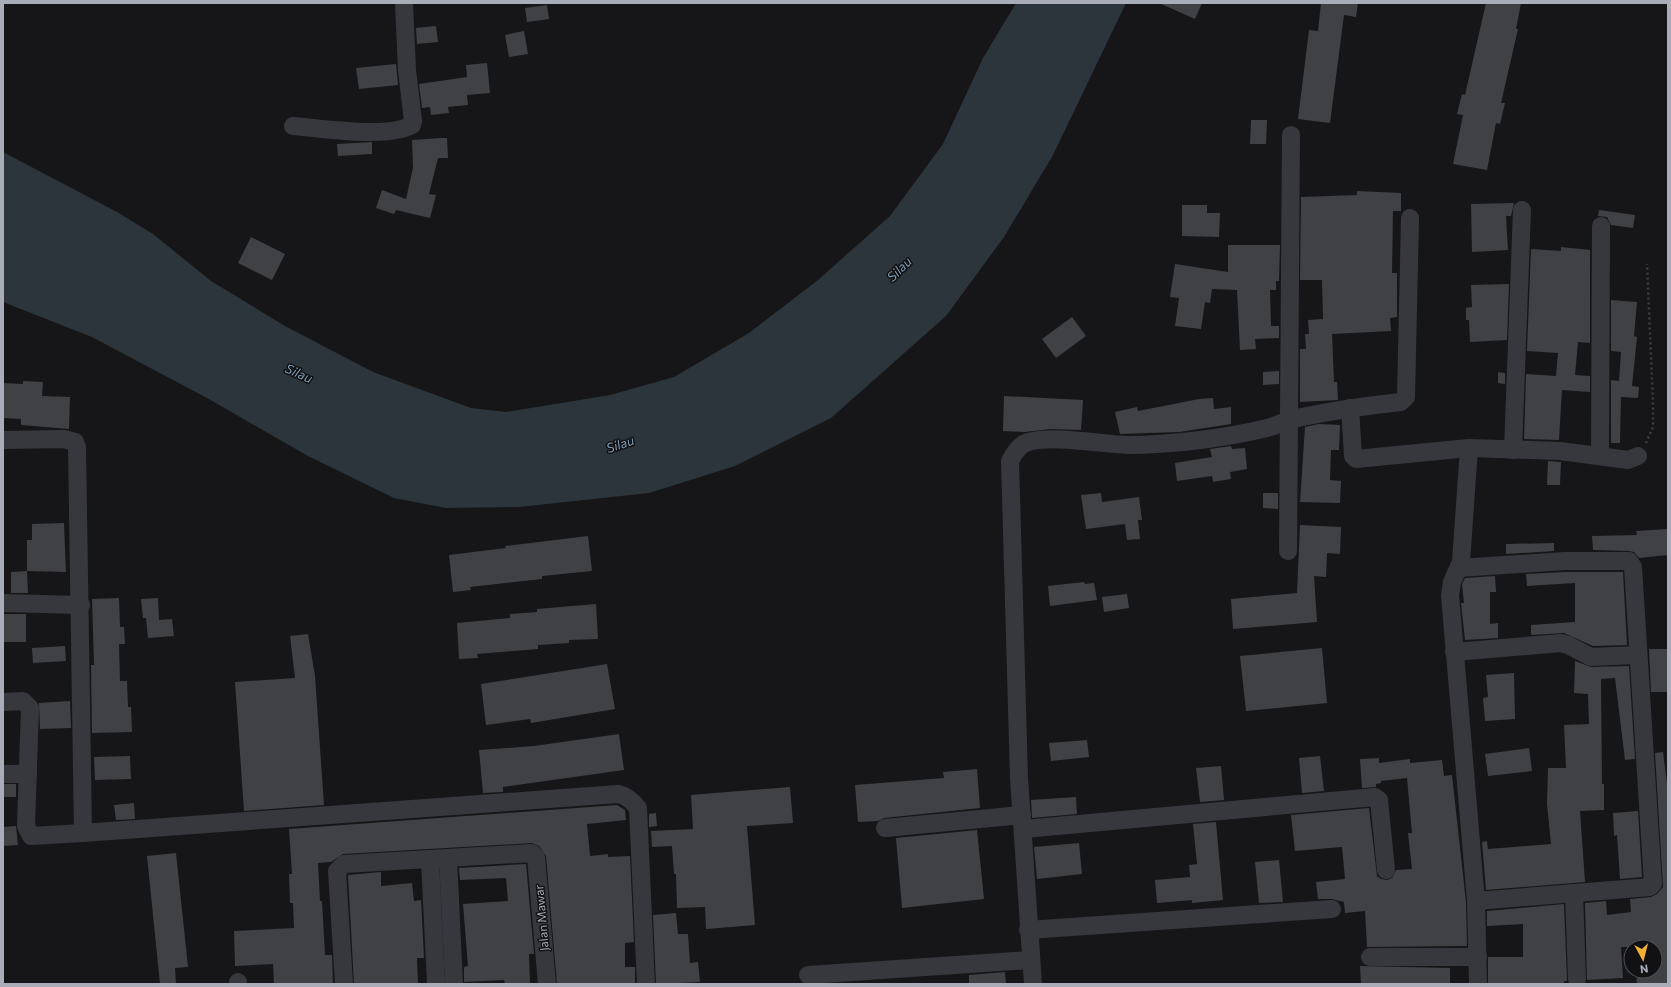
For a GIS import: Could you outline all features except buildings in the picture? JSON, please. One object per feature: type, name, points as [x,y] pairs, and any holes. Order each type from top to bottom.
[{"type":"street","points":[[293,126],[361,132],[399,129],[412,125],[413,120],[407,70],[404,3]]},
{"type":"street","points":[[1288,551],[1291,136]]},
{"type":"street","points":[[1513,450],[1522,210]]},
{"type":"street","points":[[1033,984],[1030,960],[1023,822],[1019,778],[1010,461],[1016,450],[1027,442],[1051,440],[1129,445],[1184,440],[1244,433],[1269,427],[1290,419],[1350,408],[1401,402],[1406,397],[1410,218]]},
{"type":"street","points":[[1600,456],[1601,226]]},
{"type":"street","points":[[1350,408],[1352,454],[1356,459],[1469,448],[1560,451],[1628,460],[1638,456]]},
{"type":"street","points":[[3,440],[64,439],[75,442],[77,447],[81,604],[83,833]]},
{"type":"street","points":[[1469,448],[1459,568],[1450,588],[1454,652],[1476,901],[1478,984]]},
{"type":"street","points":[[1459,568],[1565,561],[1629,561],[1633,567],[1637,655],[1653,884],[1650,887],[1476,901]]},
{"type":"street","points":[[3,603],[81,604]]},
{"type":"street","points":[[1454,652],[1561,643],[1591,657],[1637,655]]},
{"type":"street","points":[[3,702],[23,701],[30,708],[26,826],[31,836],[618,794],[630,798],[638,808],[646,984]]},
{"type":"street","points":[[3,774],[28,774]]},
{"type":"street","points":[[885,828],[1023,822],[1374,797],[1379,800],[1386,870]]},
{"type":"street","name":"Jalan Mawar","points":[[448,859],[534,854],[536,857],[547,984]]},
{"type":"street","points":[[344,984],[337,871],[339,867],[344,864],[448,859],[454,984]]},
{"type":"street","points":[[430,860],[436,984]]},
{"type":"street","points":[[1574,893],[1577,979]]},
{"type":"street","points":[[1028,930],[1332,908]]},
{"type":"street","points":[[1370,957],[1478,957]]},
{"type":"street","points":[[808,975],[1030,960]]},
{"type":"path","points":[[1638,456],[1648,440],[1653,428],[1647,264]]},
{"type":"water","name":"Silau","points":[[1016,3],[1126,3],[1053,155],[1004,237],[946,316],[831,418],[735,466],[649,493],[519,507],[446,508],[394,498],[308,456],[207,398],[92,337],[3,302],[3,152],[117,212],[153,234],[211,281],[285,326],[373,372],[471,408],[506,412],[610,395],[674,377],[749,333],[818,280],[890,216],[943,144],[983,58]]}]
